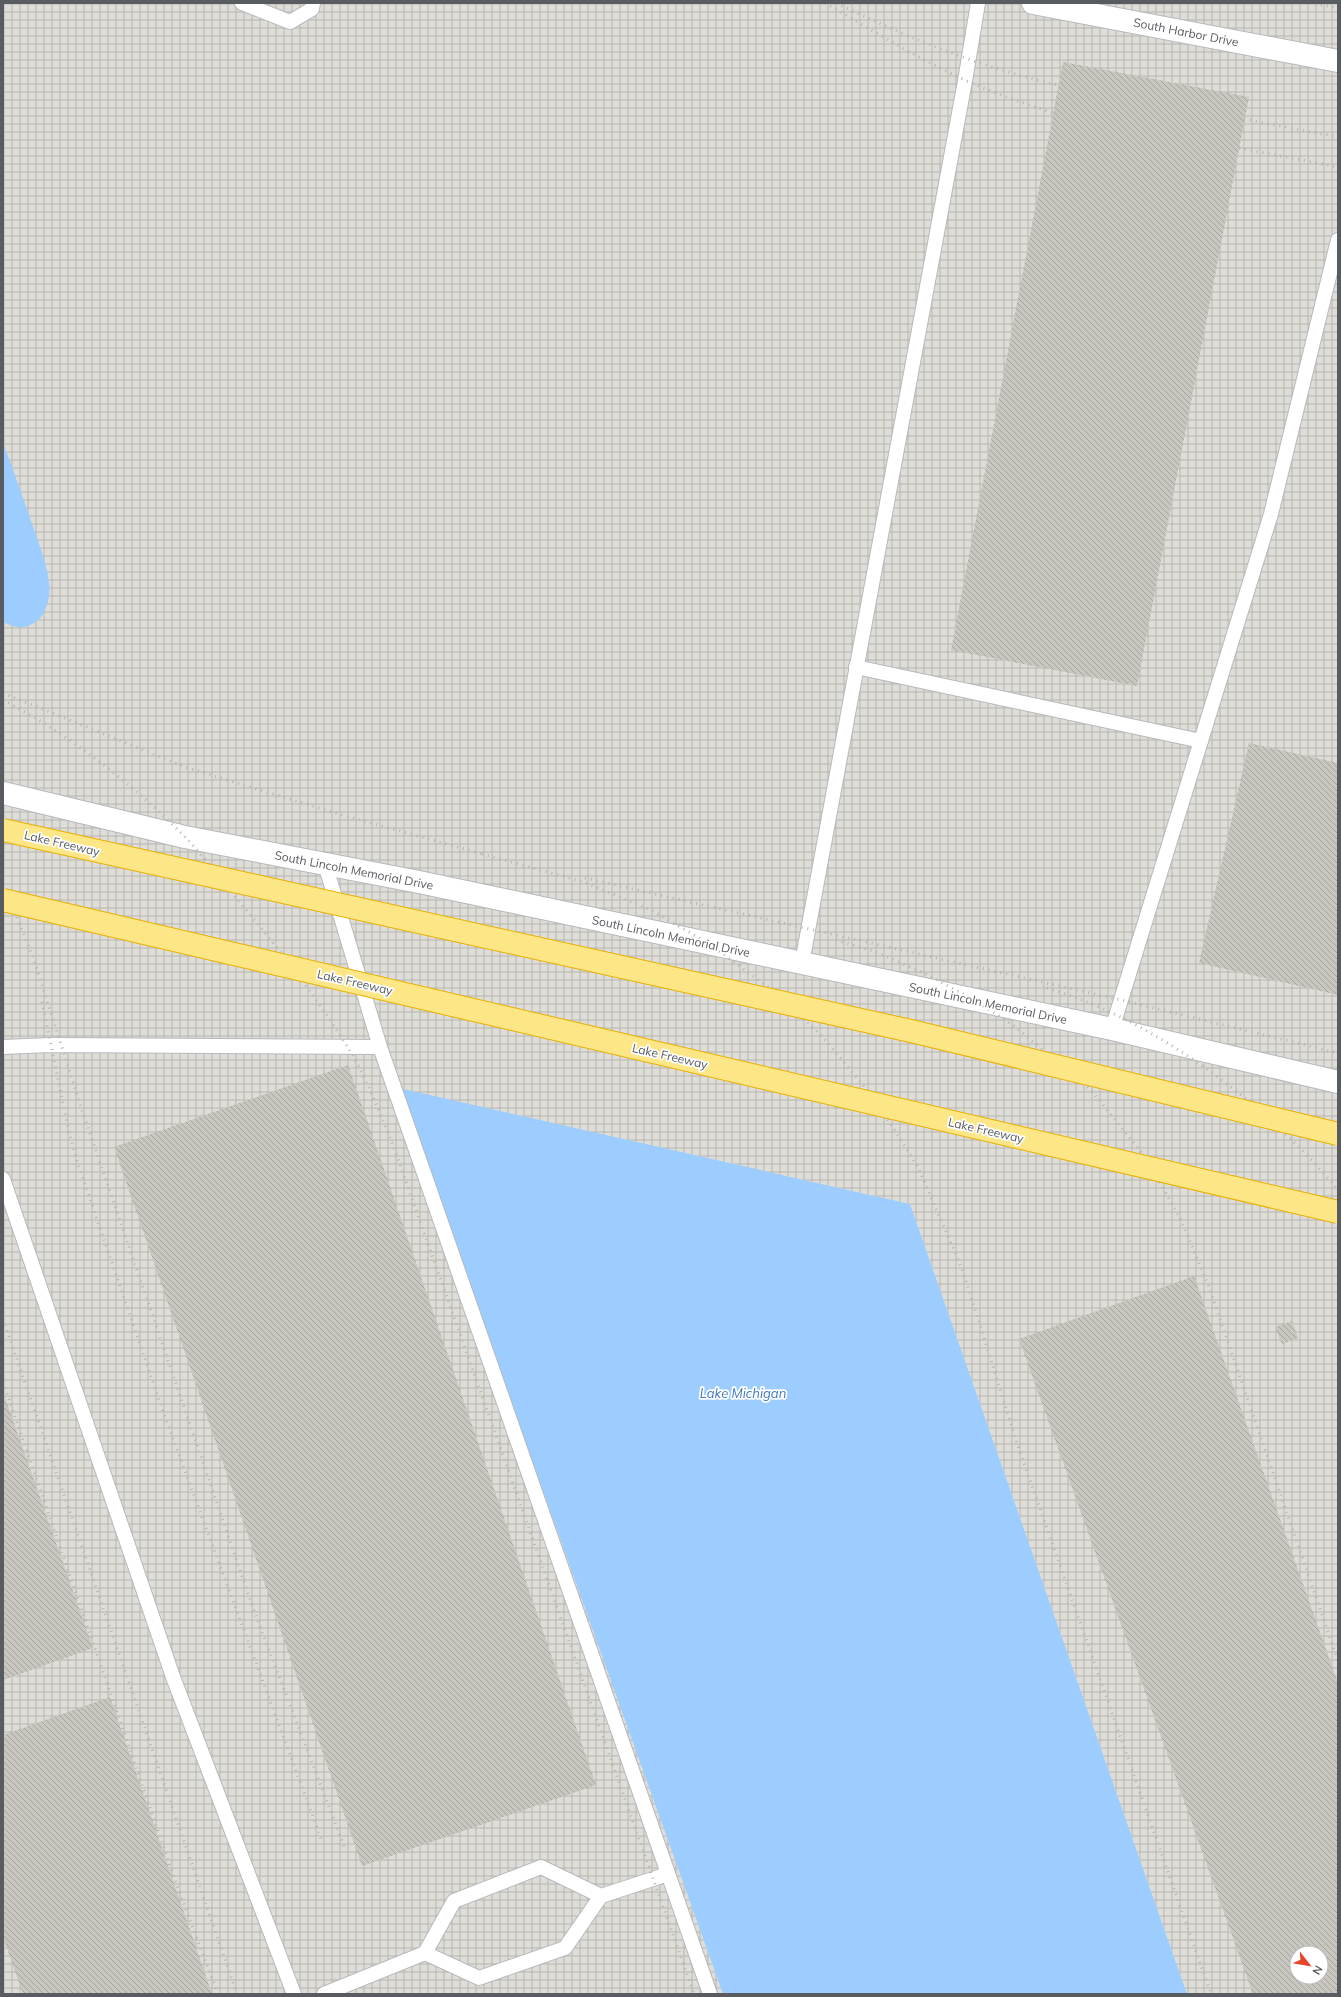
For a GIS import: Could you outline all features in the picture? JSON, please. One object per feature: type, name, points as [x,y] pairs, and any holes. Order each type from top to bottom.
[{"type":"highway","name":"Lake Freeway","points":[[3,830],[911,1031],[1338,1134]]},
{"type":"highway","name":"Lake Freeway","points":[[3,900],[1338,1212]]},
{"type":"street","name":"South Harbor Drive","points":[[1033,3],[1338,61]]},
{"type":"street","name":"South Lincoln Memorial Drive","points":[[3,793],[185,837],[325,864],[802,963],[1112,1029],[1338,1082]]},
{"type":"lane","points":[[242,3],[290,22],[312,9],[313,3]]},
{"type":"lane","points":[[802,963],[965,81],[978,3]]},
{"type":"lane","points":[[1112,1029],[1271,514],[1338,240]]},
{"type":"lane","points":[[856,667],[1201,741]]},
{"type":"lane","points":[[325,864],[380,1047],[710,1994]]},
{"type":"lane","points":[[3,1047],[51,1045],[380,1047]]},
{"type":"lane","points":[[3,1179],[173,1677],[294,1994]]},
{"type":"lane","points":[[324,1994],[425,1953],[454,1901],[541,1867],[601,1896]]},
{"type":"lane","points":[[425,1953],[479,1978],[565,1948],[601,1896],[668,1874]]},
{"type":"shaded area","points":[[3,3],[1338,3],[1338,1994],[1187,1994],[910,1204],[400,1089],[723,1994],[3,1994]]},
{"type":"water","points":[[3,443],[41,550],[49,582],[49,598],[46,608],[37,621],[24,627],[16,627],[3,622]]},
{"type":"water","name":"Lake Michigan","points":[[399,1088],[910,1204],[1187,1994],[723,1994]]},
{"type":"building","points":[[1063,62],[1249,97],[1137,686],[951,650]]},
{"type":"building","points":[[1249,743],[1338,763],[1338,995],[1199,963]]},
{"type":"building","points":[[348,1065],[596,1785],[362,1866],[114,1147]]},
{"type":"building","points":[[1194,1276],[1338,1683],[1338,1994],[1253,1994],[1019,1339]]},
{"type":"building","points":[[1292,1321],[1298,1338],[1282,1344],[1275,1327]]},
{"type":"building","points":[[3,1392],[93,1648],[3,1680]]},
{"type":"building","points":[[110,1697],[212,1994],[23,1994],[3,1937],[3,1735]]},
{"type":"railway","points":[[825,3],[895,44],[967,81],[1053,113]]},
{"type":"railway","points":[[836,3],[917,40],[1000,70],[1058,85]]},
{"type":"railway","points":[[1309,3],[1338,8]]},
{"type":"railway","points":[[1244,119],[1338,137]]},
{"type":"railway","points":[[1239,148],[1338,167]]},
{"type":"railway","points":[[3,693],[185,767],[342,815],[486,855]]},
{"type":"railway","points":[[3,700],[51,728],[99,761],[144,798],[192,844],[284,956],[323,1010],[354,1058],[372,1094],[393,1145],[694,1994]]},
{"type":"railway","points":[[482,854],[584,882],[651,910],[708,943],[768,987],[821,1035],[874,1098],[918,1167],[963,1271],[1017,1443],[1211,1994]]},
{"type":"railway","points":[[585,878],[1121,1000],[1338,1053]]},
{"type":"railway","points":[[3,884],[33,957],[82,1110],[253,1608],[345,1849]]},
{"type":"railway","points":[[836,940],[873,951],[924,973],[976,1001],[1014,1026],[1091,1090],[1146,1158],[1180,1218],[1209,1287],[1338,1661]]},
{"type":"railway","points":[[1047,988],[1087,1002],[1128,1021],[1168,1043],[1206,1069],[1243,1097],[1278,1127],[1310,1158],[1338,1190]]},
{"type":"railway","points":[[42,1002],[69,1132],[78,1164],[165,1417],[322,1841]]},
{"type":"railway","points":[[3,1319],[237,1994]]},
{"type":"railway","points":[[3,1382],[177,1886],[218,1994]]}]
